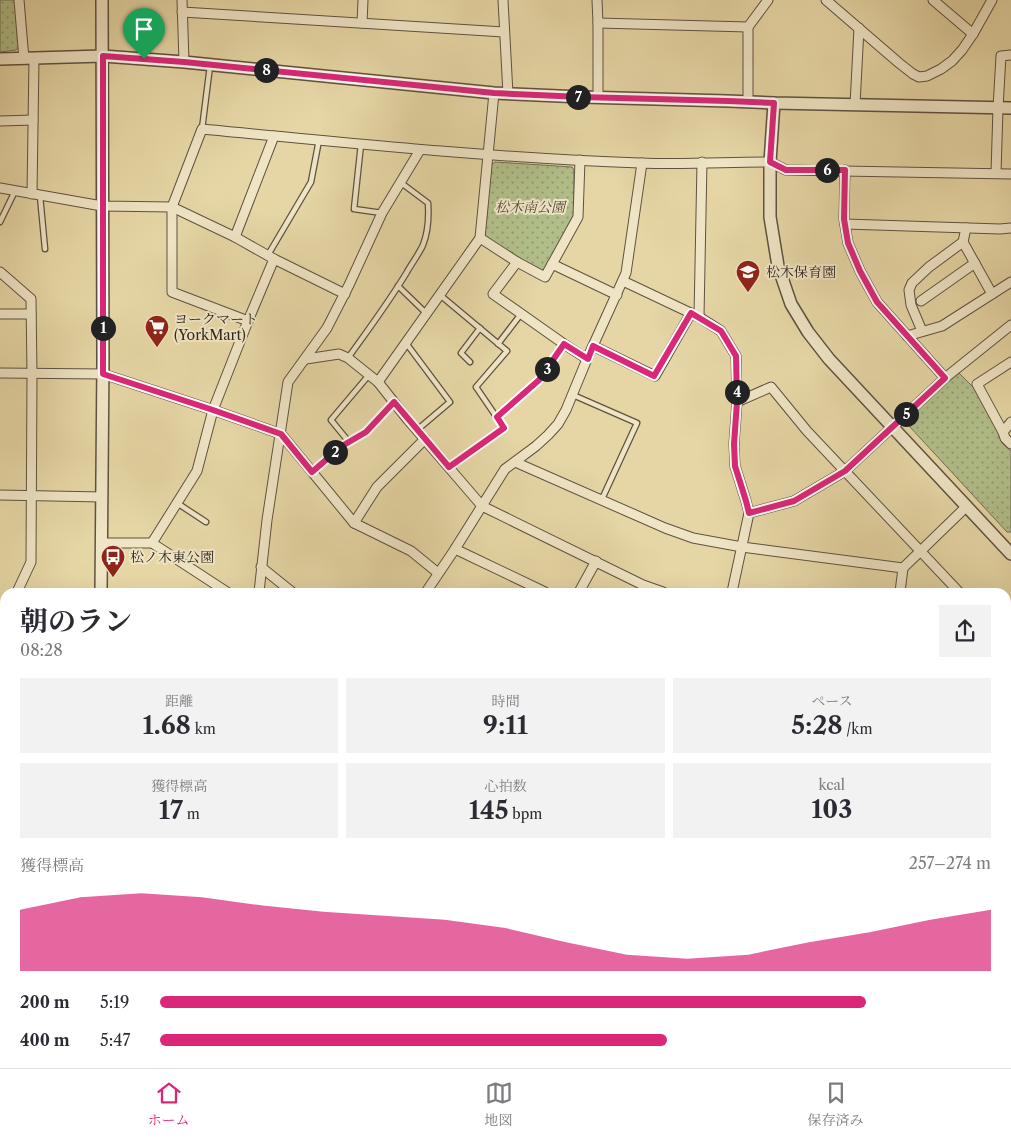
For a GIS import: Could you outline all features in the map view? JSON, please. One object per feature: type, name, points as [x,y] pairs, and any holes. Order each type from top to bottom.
[{"type":"street","points":[[19,0],[29,58],[36,195]]},
{"type":"street","points":[[101,588],[103,374],[102,0]]},
{"type":"street","points":[[182,0],[184,62]]},
{"type":"street","points":[[362,23],[363,0]]},
{"type":"street","points":[[503,0],[508,94]]},
{"type":"street","points":[[597,0],[598,98]]},
{"type":"street","points":[[748,102],[748,27],[768,0]]},
{"type":"street","points":[[826,0],[913,74],[919,77],[941,70],[952,61],[973,34],[992,0]]},
{"type":"street","points":[[933,0],[973,34]]},
{"type":"street","points":[[182,12],[504,32]]},
{"type":"street","points":[[598,23],[748,27]]},
{"type":"street","points":[[855,105],[859,28]]},
{"type":"street","points":[[996,173],[1002,56],[1011,54]]},
{"type":"street","points":[[0,60],[103,56],[210,64],[508,94],[774,103],[1011,108]]},
{"type":"street","points":[[378,382],[480,238],[494,93]]},
{"type":"street","points":[[774,103],[770,162],[770,218],[778,266],[791,304],[808,332],[829,359],[1010,552]]},
{"type":"street","points":[[0,121],[33,120]]},
{"type":"street","points":[[248,321],[172,292],[172,207],[202,129],[488,155],[642,163],[770,162],[786,170],[1011,174]]},
{"type":"street","points":[[235,237],[274,136]]},
{"type":"street","points":[[259,588],[267,520],[288,382],[327,328],[345,294],[382,213],[420,150]]},
{"type":"street","points":[[480,238],[517,262],[545,277],[578,217],[580,160]]},
{"type":"street","points":[[593,346],[654,376],[695,315],[702,162]]},
{"type":"street","points":[[429,588],[505,469],[536,446],[558,424],[566,410],[626,273],[642,163]]},
{"type":"street","points":[[845,170],[844,219],[848,243],[860,271],[877,302],[945,378]]},
{"type":"street","points":[[0,188],[102,206],[172,207],[235,237],[345,294]]},
{"type":"street","points":[[845,224],[1011,228]]},
{"type":"street","points":[[922,331],[911,305],[910,290],[912,283],[929,267],[963,242],[966,228]]},
{"type":"street","points":[[963,242],[992,294]]},
{"type":"street","points":[[152,543],[197,471],[213,410],[271,257]]},
{"type":"street","points":[[517,262],[493,294],[588,359]]},
{"type":"street","points":[[921,301],[975,263]]},
{"type":"street","points":[[552,264],[617,295]]},
{"type":"street","points":[[0,272],[31,300],[31,562],[19,588]]},
{"type":"street","points":[[623,281],[695,315],[721,331],[736,356],[735,466],[749,513],[733,588]]},
{"type":"street","points":[[907,336],[942,326],[1011,282]]},
{"type":"street","points":[[0,314],[31,314]]},
{"type":"street","points":[[749,513],[794,501],[845,471],[945,378],[1011,325]]},
{"type":"street","points":[[306,359],[339,354],[348,358],[369,374],[378,382],[482,506],[654,588]]},
{"type":"street","points":[[1011,362],[977,384],[1005,438],[1011,444]]},
{"type":"street","points":[[0,374],[103,374],[281,434],[354,523],[411,551],[438,573]]},
{"type":"street","points":[[737,402],[771,387],[807,431],[956,588]]},
{"type":"street","points":[[1003,432],[1011,422]]},
{"type":"street","points":[[354,523],[378,487],[424,439]]},
{"type":"street","points":[[515,462],[677,533],[704,541],[903,568]]},
{"type":"street","points":[[0,495],[102,497]]},
{"type":"street","points":[[900,588],[903,568],[967,506]]},
{"type":"street","points":[[101,543],[152,543],[221,588]]},
{"type":"street","points":[[455,549],[537,588]]},
{"type":"street","points":[[581,588],[596,561]]},
{"type":"street","points":[[261,567],[287,588]]},
{"type":"lane","points":[[202,129],[210,64]]},
{"type":"lane","points":[[271,257],[311,182],[319,140]]},
{"type":"lane","points":[[361,144],[354,209],[382,213]]},
{"type":"lane","points":[[348,358],[398,286],[423,245],[429,219],[428,203],[400,182]]},
{"type":"lane","points":[[0,222],[15,191]]},
{"type":"lane","points":[[36,195],[45,249]]},
{"type":"lane","points":[[398,286],[427,314]]},
{"type":"lane","points":[[440,295],[507,351],[476,387],[504,428],[449,467]]},
{"type":"lane","points":[[498,344],[521,314]]},
{"type":"lane","points":[[470,362],[461,353],[480,328]]},
{"type":"lane","points":[[406,343],[450,402],[417,430]]},
{"type":"lane","points":[[497,417],[539,380],[564,344]]},
{"type":"lane","points":[[349,442],[330,420],[369,374]]},
{"type":"lane","points":[[573,395],[637,423],[602,499]]},
{"type":"lane","points":[[312,472],[342,446],[366,432],[394,402]]},
{"type":"lane","points":[[177,503],[206,522]]},
{"type":"green space","points":[[0,0],[16,0],[19,47],[16,50],[0,52]]},
{"type":"green space","name":"松木南公園","points":[[495,162],[572,167],[574,170],[574,219],[546,268],[540,271],[486,239],[484,235],[490,166]]},
{"type":"green space","points":[[958,372],[975,389],[997,429],[1002,443],[1011,451],[1011,532],[1007,532],[910,427],[906,420]]},
{"type":"place","name":"松木保育園","points":[[748,293]]},
{"type":"place","name":"ヨークマート (YorkMart)","points":[[157,348]]},
{"type":"place","name":"松ノ木東公園","points":[[113,578]]},
{"type":"route","points":[[103,56],[144,59],[494,93],[774,103],[770,162],[786,170],[845,170],[844,219],[848,243],[860,271],[877,302],[945,378],[845,471],[794,501],[749,513],[735,466],[736,356],[721,331],[691,313],[654,376],[593,346],[588,359],[564,344],[539,380],[497,417],[504,428],[449,467],[394,402],[366,432],[342,446],[312,472],[281,434],[103,374],[103,56]]}]
